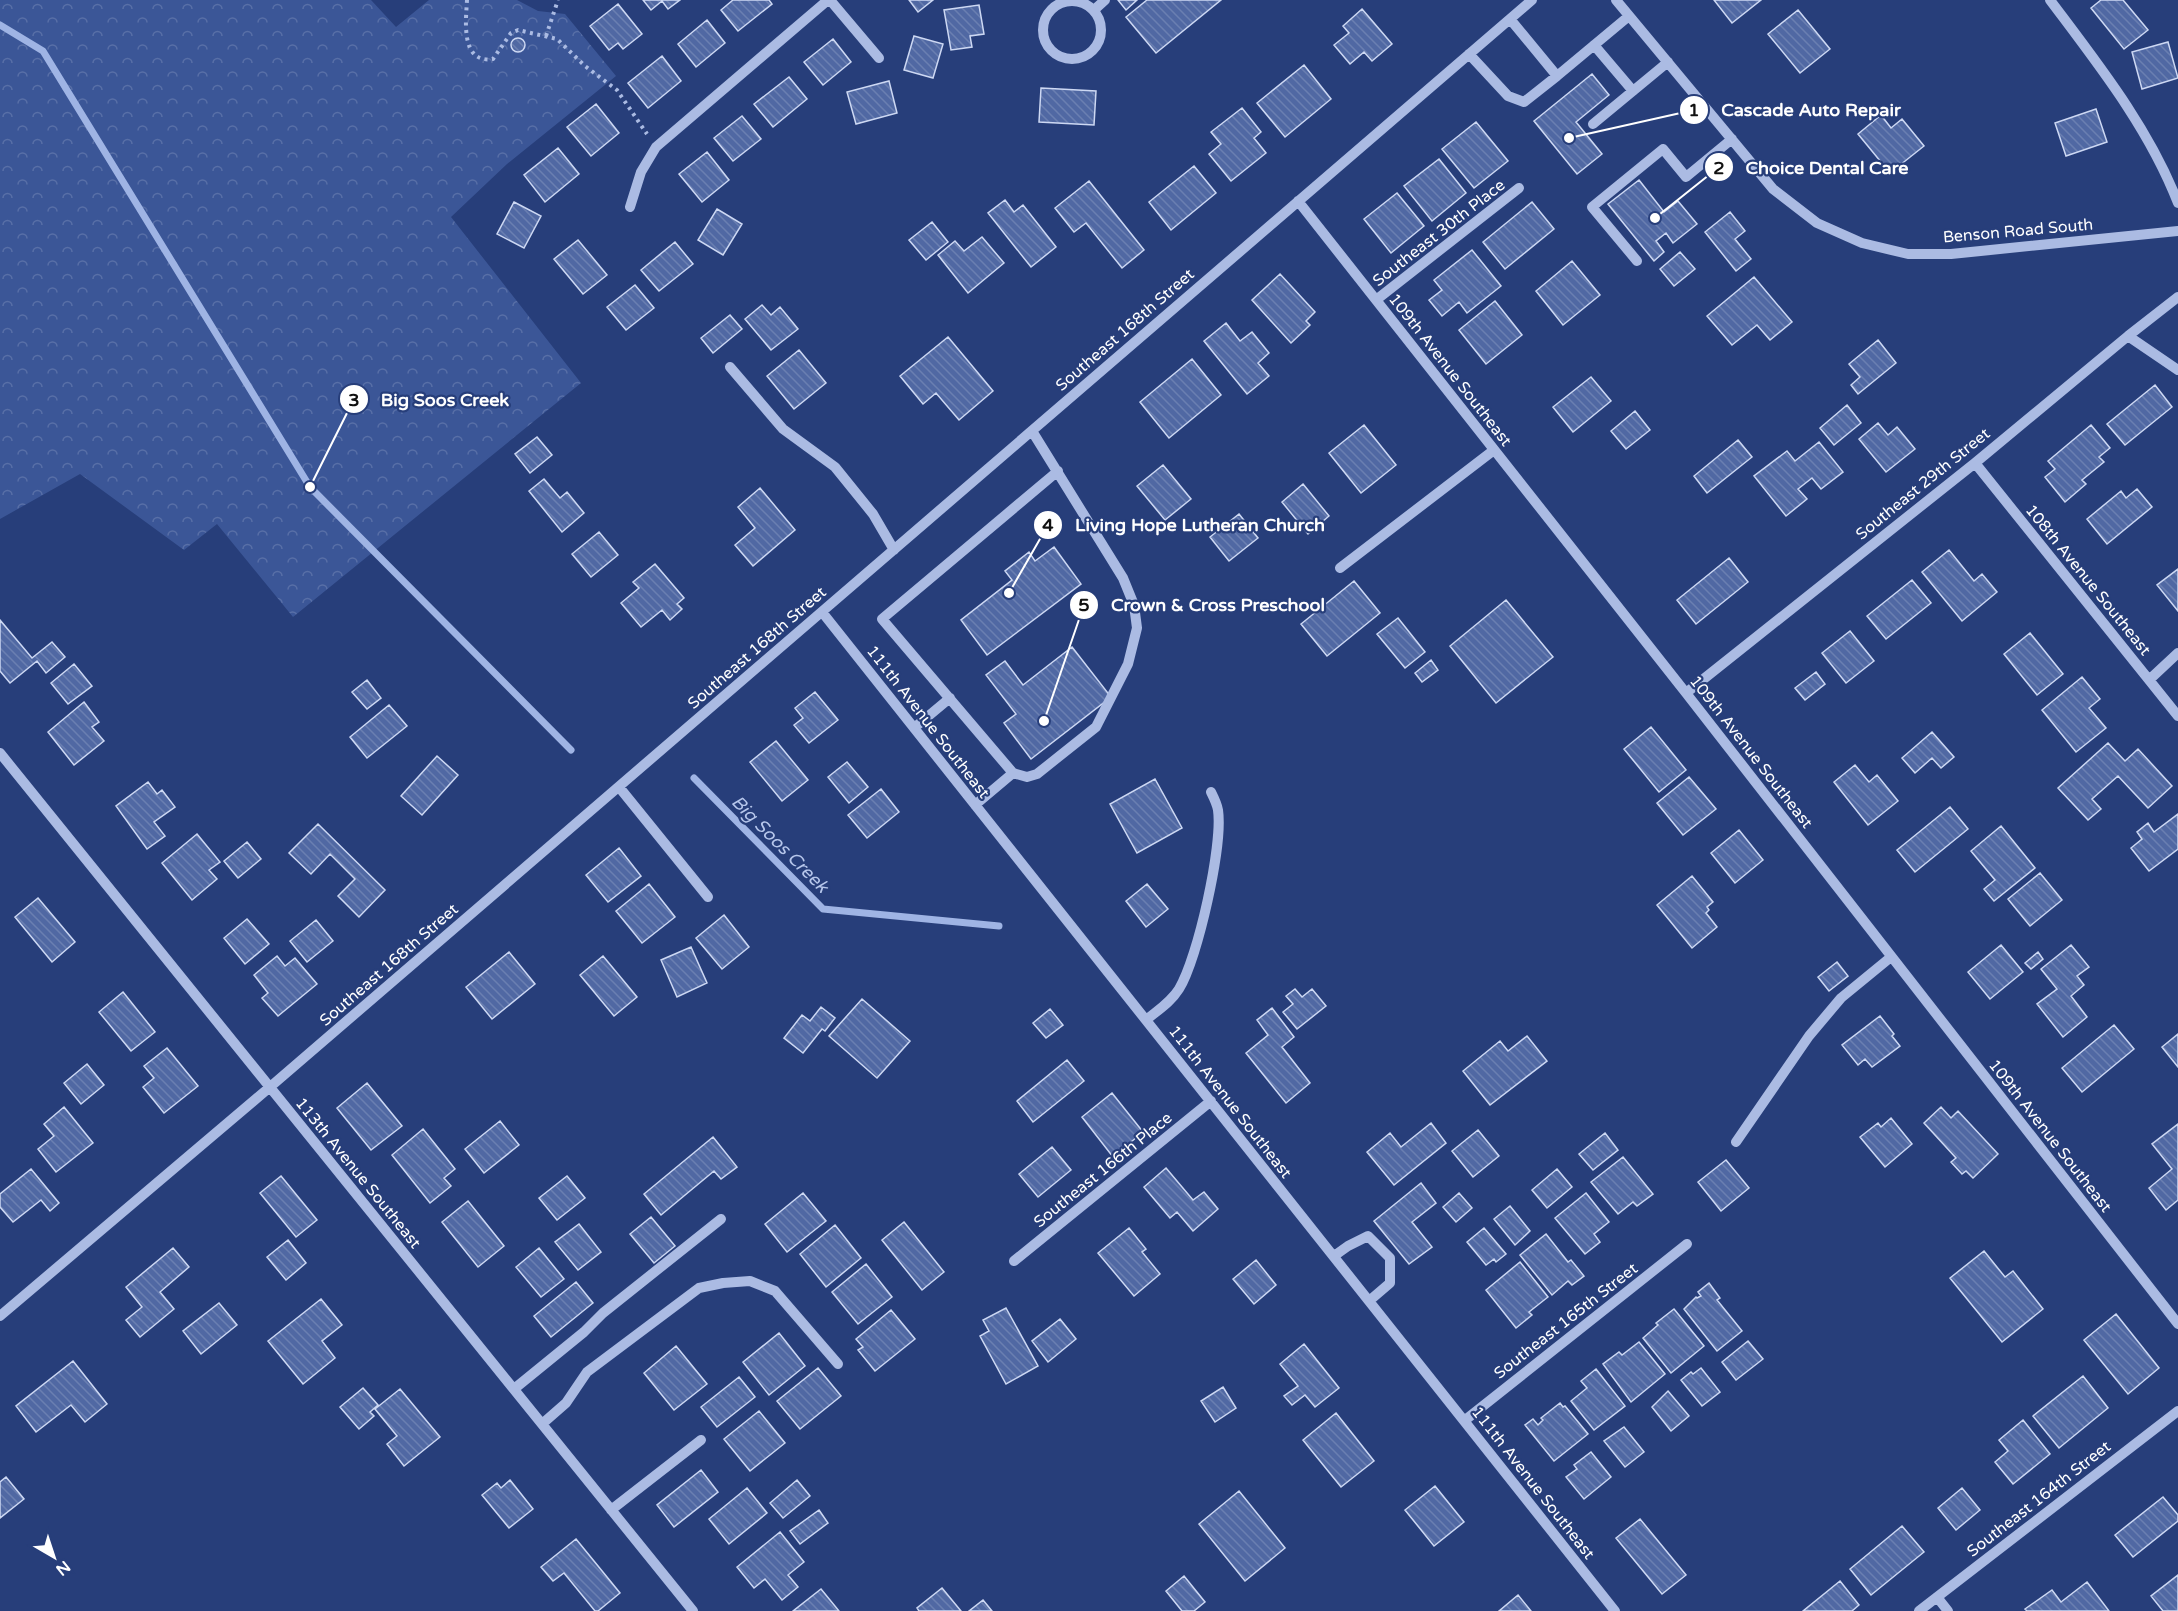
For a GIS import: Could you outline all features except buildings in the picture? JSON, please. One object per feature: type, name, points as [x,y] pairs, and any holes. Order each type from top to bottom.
[{"type":"street","points":[[630,207],[641,172],[656,147],[829,0],[879,58]]},
{"type":"street","points":[[1074,0],[1085,3],[1094,10],[1100,20],[1102,31],[1099,42],[1092,52],[1082,58],[1070,59],[1050,50],[1044,39],[1042,28],[1045,17],[1052,7],[1074,0]]},
{"type":"street","points":[[1094,10],[1105,0]]},
{"type":"street","name":"Southeast 168th Street","points":[[0,1316],[270,1087],[1532,0]]},
{"type":"street","points":[[1616,0],[1732,140],[1686,177],[1663,149],[1592,207],[1637,261]]},
{"type":"street","points":[[2050,0],[2121,96],[2145,135],[2178,203]]},
{"type":"street","points":[[1469,54],[1508,96],[1524,102],[1629,16]]},
{"type":"street","points":[[1510,19],[1557,76]]},
{"type":"street","points":[[1594,45],[1633,91]]},
{"type":"street","points":[[1593,124],[1668,62]]},
{"type":"street","name":"Benson Road South","points":[[1732,140],[1773,189],[1817,223],[1862,243],[1908,254],[1951,254],[2178,231]]},
{"type":"street","name":"Southeast 30th Place","points":[[1376,300],[1520,188]]},
{"type":"street","name":"109th Avenue Southeast","points":[[1298,201],[1686,693],[2178,1324]]},
{"type":"street","name":"Southeast 29th Street","points":[[1686,693],[1975,463],[2178,297]]},
{"type":"street","points":[[2128,336],[2178,370]]},
{"type":"street","points":[[730,367],[783,429],[835,467],[873,514],[894,550]]},
{"type":"street","points":[[1032,431],[1058,471],[1123,578],[1134,605],[1137,628],[1128,664],[1096,727],[1037,774],[1027,777],[1013,773],[882,619],[1058,471]]},
{"type":"street","points":[[1340,568],[1494,450]]},
{"type":"street","name":"108th Avenue Southeast","points":[[1975,463],[2178,716]]},
{"type":"street","name":"111th Avenue Southeast","points":[[822,612],[1615,1611]]},
{"type":"street","points":[[2149,680],[2178,653]]},
{"type":"street","points":[[914,728],[950,698]]},
{"type":"street","name":"113th Avenue Southeast","points":[[0,753],[693,1611]]},
{"type":"street","points":[[975,805],[1013,773]]},
{"type":"street","points":[[619,787],[708,897]]},
{"type":"street","points":[[1146,1020],[1171,1001],[1181,987],[1196,947],[1208,900],[1218,839],[1218,808],[1211,792]]},
{"type":"street","points":[[1736,1142],[1809,1036],[1841,998],[1891,957]]},
{"type":"street","name":"Southeast 166th Place","points":[[1014,1261],[1210,1101]]},
{"type":"street","points":[[514,1389],[585,1332],[603,1313],[721,1219]]},
{"type":"street","points":[[1334,1256],[1348,1245],[1368,1236],[1390,1258],[1390,1283],[1369,1301]]},
{"type":"street","name":"Southeast 165th Street","points":[[1464,1421],[1687,1244]]},
{"type":"street","points":[[542,1424],[566,1403],[587,1372],[699,1288],[723,1283],[750,1281],[775,1290],[838,1364]]},
{"type":"street","name":"Southeast 164th Street","points":[[1919,1611],[2178,1411]]},
{"type":"street","points":[[611,1510],[701,1440]]},
{"type":"street","points":[[1937,1597],[1948,1611]]},
{"type":"path","points":[[467,0],[466,33],[470,49],[483,59],[493,59],[511,33],[518,30],[556,39],[585,66],[617,90],[656,147]]},
{"type":"path","points":[[546,37],[558,0]]},
{"type":"green space","points":[[0,0],[371,0],[396,27],[429,0],[517,0],[538,11],[565,14],[616,76],[507,164],[451,217],[581,383],[293,617],[217,524],[184,550],[80,474],[0,519]]},
{"type":"waterway","name":"Big Soos Creek","points":[[0,25],[43,51],[310,487],[571,750]]},
{"type":"waterway","name":"Big Soos Creek","points":[[694,778],[823,909],[999,926]]},
{"type":"place","name":"Cascade Auto Repair","points":[[1569,138]]},
{"type":"place","name":"Choice Dental Care","points":[[1655,218]]},
{"type":"place","name":"Big Soos Creek","points":[[310,487]]},
{"type":"place","name":"Living Hope Lutheran Church","points":[[1009,593]]},
{"type":"place","name":"Crown & Cross Preschool","points":[[1044,721]]}]
